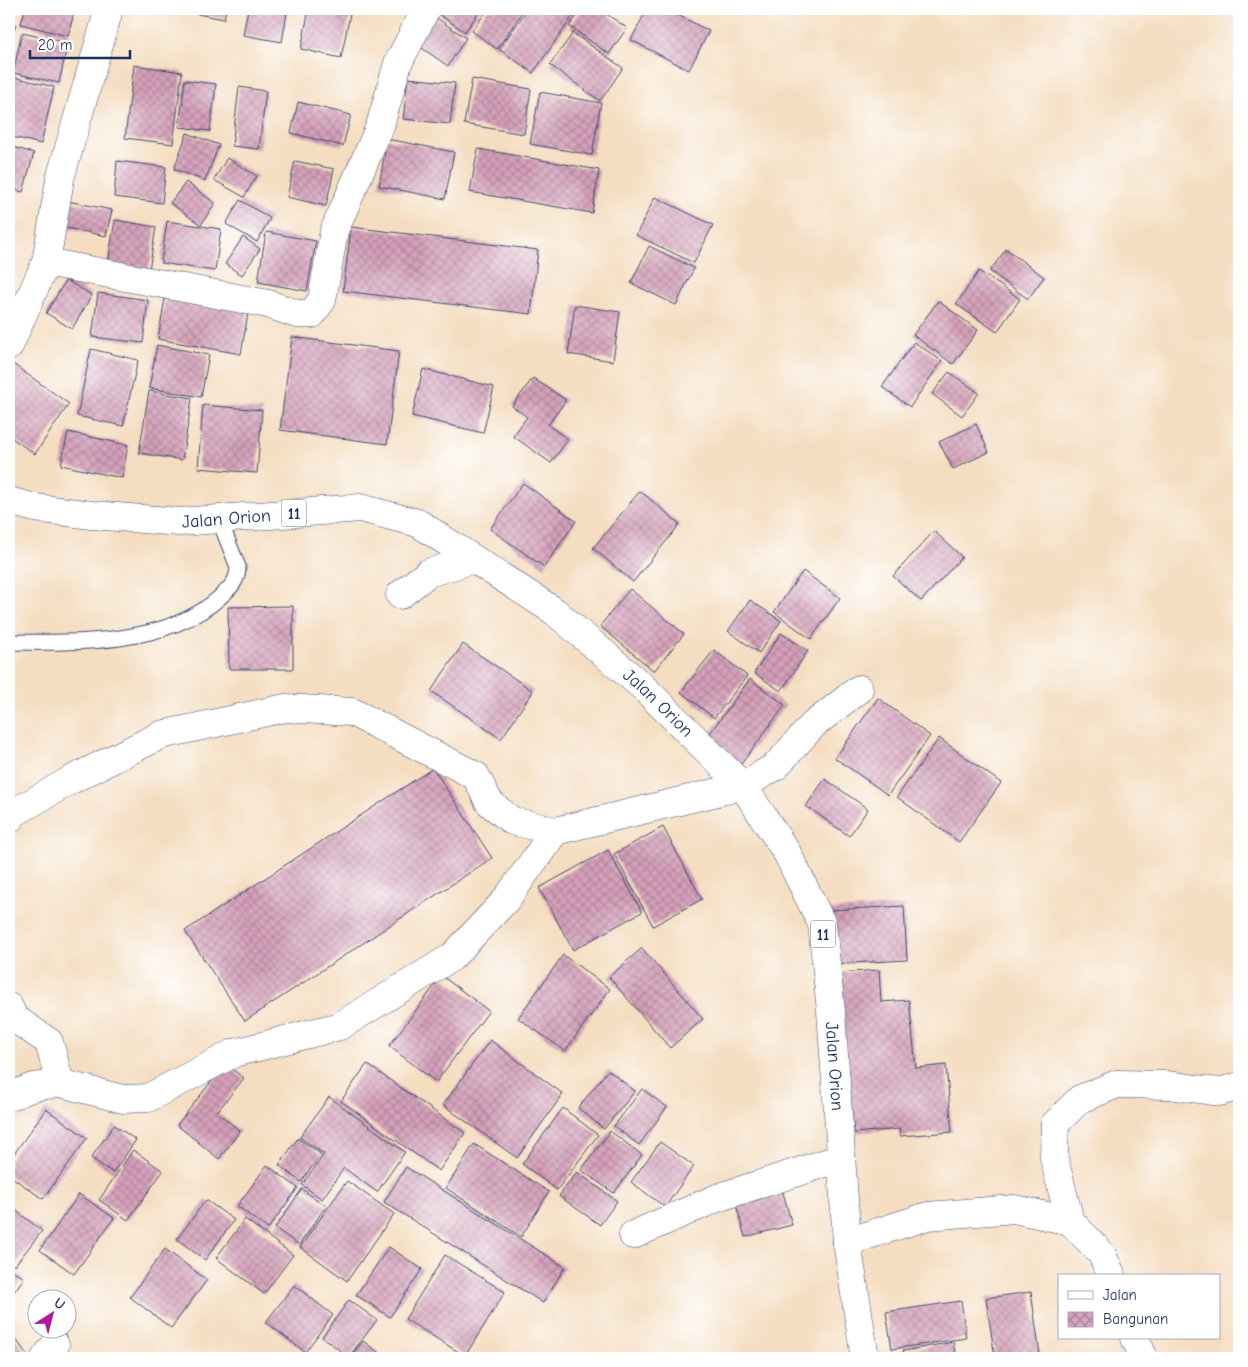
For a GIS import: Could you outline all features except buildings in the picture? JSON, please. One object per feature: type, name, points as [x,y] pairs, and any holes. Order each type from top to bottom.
[{"type":"main road","points":[[9,346],[46,262],[60,179],[109,9]]},
{"type":"main road","points":[[46,262],[268,304],[297,314],[312,314],[322,300],[334,231],[380,126],[398,63],[426,9]]},
{"type":"main road","name":"Jalan Orion","points":[[9,502],[35,508],[92,515],[180,522],[360,508],[418,523],[554,611],[643,687],[743,786],[787,853],[822,924],[847,1242],[865,1358]]},
{"type":"main road","points":[[400,596],[428,573],[474,559]]},
{"type":"main road","points":[[9,820],[12,814],[71,780],[161,735],[285,708],[352,712],[476,776],[489,802],[512,821],[555,830],[743,786],[776,766],[813,725],[859,689]]},
{"type":"main road","points":[[9,1097],[33,1086],[60,1082],[123,1099],[148,1098],[234,1053],[340,1026],[452,957],[505,901],[555,830]]},
{"type":"main road","points":[[9,1007],[14,1018],[49,1042],[60,1082]]},
{"type":"main road","points":[[1111,1274],[1101,1254],[1070,1220],[1054,1158],[1055,1124],[1080,1099],[1117,1084],[1168,1085],[1220,1092],[1239,1086]]},
{"type":"main road","points":[[633,1235],[717,1198],[841,1158]]},
{"type":"main road","points":[[847,1242],[928,1216],[1014,1209],[1070,1220]]},
{"type":"main road","points":[[1136,1340],[1144,1358]]},
{"type":"lane","points":[[9,642],[60,643],[148,634],[196,616],[234,584],[238,575],[238,567],[219,519]]}]
